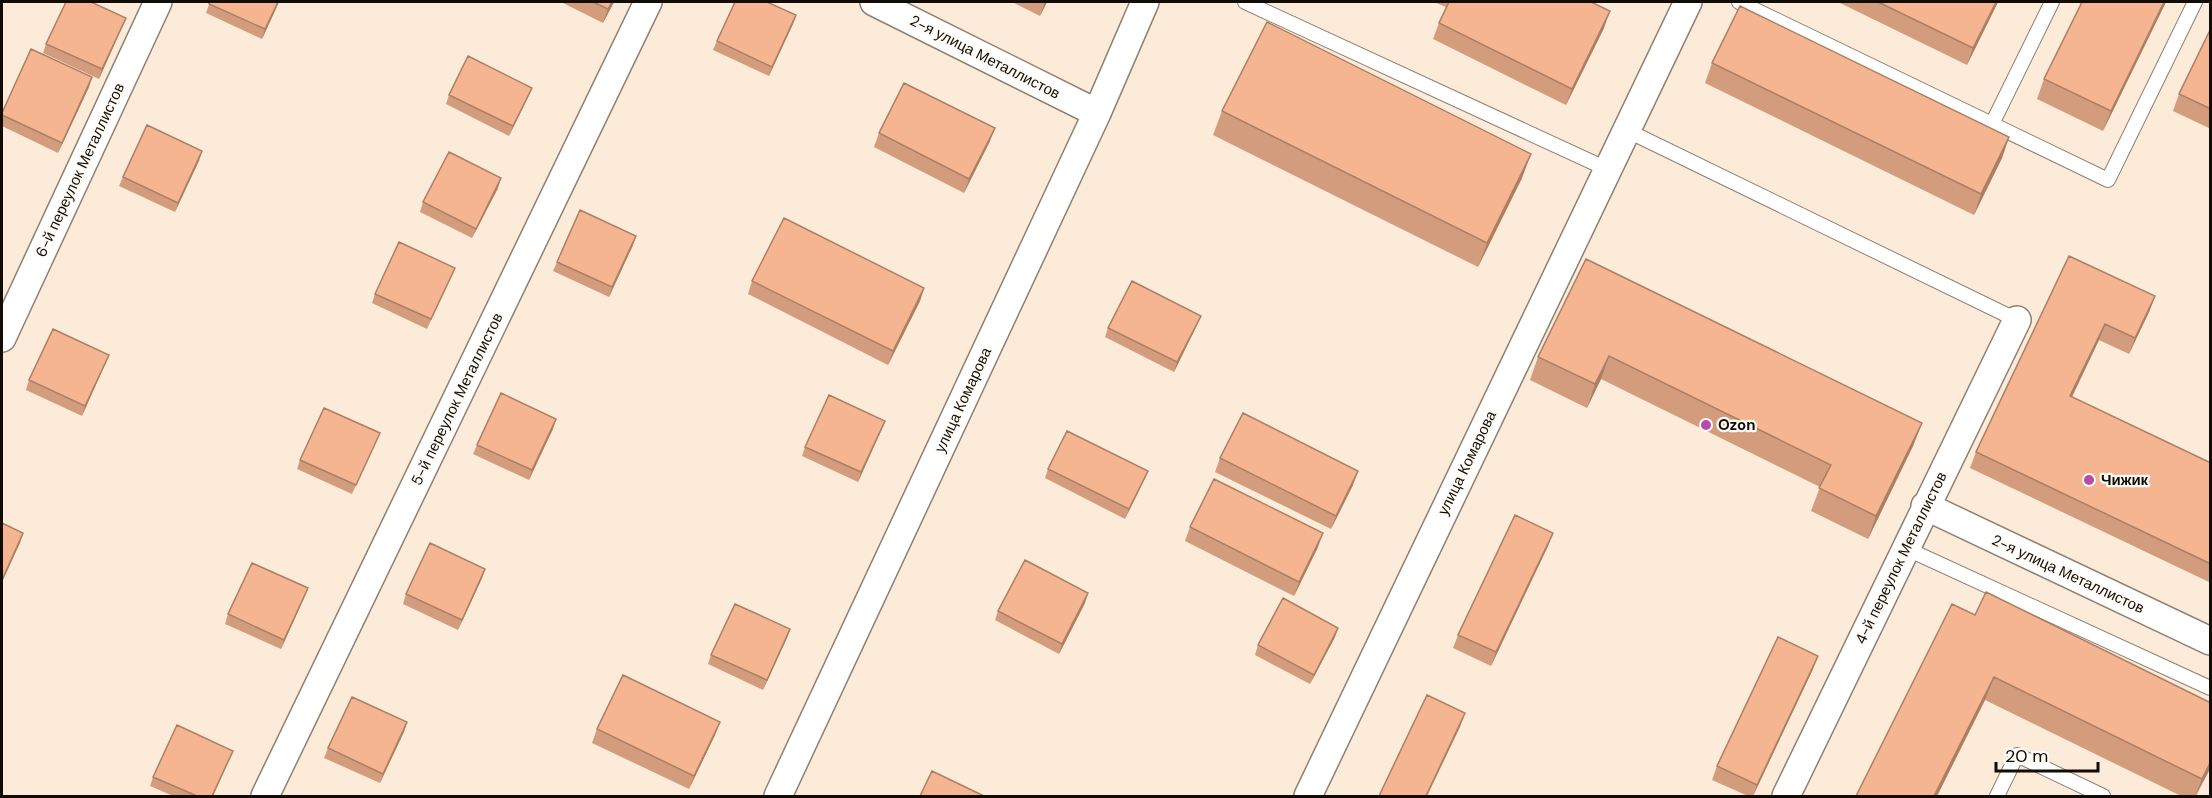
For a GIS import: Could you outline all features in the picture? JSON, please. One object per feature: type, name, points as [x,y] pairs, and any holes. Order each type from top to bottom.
[{"type":"street","name":"6-й переулок Металлистов","points":[[2,338],[158,2]]},
{"type":"street","name":"5-й переулок Металлистов","points":[[265,796],[648,2]]},
{"type":"street","name":"2-я улица Металлистов","points":[[874,2],[1097,113]]},
{"type":"street","name":"улица Комарова","points":[[778,796],[1097,113],[1145,2]]},
{"type":"street","name":"улица Комарова","points":[[1308,796],[1688,2]]},
{"type":"street","name":"4-й переулок Металлистов","points":[[1786,796],[2017,320]]},
{"type":"street","name":"2-я улица Металлистов","points":[[1925,506],[2211,641]]},
{"type":"lane","points":[[1245,2],[1607,169]]},
{"type":"lane","points":[[1739,2],[2108,180],[2195,2]]},
{"type":"lane","points":[[1992,124],[2052,2]]},
{"type":"lane","points":[[1626,130],[2017,320]]},
{"type":"lane","points":[[1905,548],[2211,688]]},
{"type":"lane","points":[[1997,796],[2017,755],[2103,796]]},
{"type":"building","points":[[66,2],[91,2],[126,18],[102,69],[46,44]]},
{"type":"building","points":[[210,2],[278,2],[265,29],[209,4]]},
{"type":"building","points":[[593,2],[612,2],[608,9]]},
{"type":"building","points":[[735,2],[767,2],[796,15],[772,67],[717,41]]},
{"type":"building","points":[[1449,2],[1591,2],[1610,11],[1572,89],[1439,23]]},
{"type":"building","points":[[1878,2],[1996,2],[1973,48]]},
{"type":"building","points":[[2082,2],[2164,2],[2111,111],[2044,79]]},
{"type":"building","points":[[1740,6],[2009,137],[1981,194],[1712,63]]},
{"type":"building","points":[[1267,22],[1531,154],[1487,243],[1222,111]]},
{"type":"building","points":[[2211,28],[2211,109],[2179,94]]},
{"type":"building","points":[[31,49],[92,77],[62,143],[2,115]]},
{"type":"building","points":[[468,56],[532,88],[513,126],[449,95]]},
{"type":"building","points":[[904,83],[995,128],[969,179],[879,133]]},
{"type":"building","points":[[147,125],[202,151],[178,203],[123,177]]},
{"type":"building","points":[[449,152],[501,178],[476,229],[423,202]]},
{"type":"building","points":[[580,210],[636,236],[612,287],[557,262]]},
{"type":"building","points":[[784,218],[924,288],[893,351],[752,281]]},
{"type":"building","points":[[399,242],[455,268],[431,319],[375,294]]},
{"type":"building","points":[[2069,256],[2155,296],[2135,338],[2105,324],[2070,396],[2211,463],[2211,564],[1976,452]]},
{"type":"building","points":[[1586,259],[1922,423],[1876,516],[1819,488],[1831,465],[1609,356],[1595,384],[1538,357]]},
{"type":"building","points":[[1132,281],[1201,316],[1177,362],[1108,328]]},
{"type":"building","points":[[53,329],[109,355],[85,406],[29,380]]},
{"type":"building","points":[[501,393],[556,419],[532,470],[477,445]]},
{"type":"building","points":[[829,395],[885,421],[861,472],[805,447]]},
{"type":"building","points":[[324,408],[380,433],[356,485],[300,460]]},
{"type":"building","points":[[1243,413],[1358,471],[1336,516],[1220,458]]},
{"type":"building","points":[[1067,431],[1148,471],[1129,509],[1048,469]]},
{"type":"building","points":[[1214,479],[1323,533],[1299,582],[1190,527]]},
{"type":"building","points":[[1515,515],[1553,533],[1496,652],[1458,635]]},
{"type":"building","points":[[2,523],[23,533],[2,580]]},
{"type":"building","points":[[430,543],[485,569],[462,620],[406,594]]},
{"type":"building","points":[[1025,560],[1088,593],[1062,644],[998,611]]},
{"type":"building","points":[[252,563],[308,588],[284,640],[228,614]]},
{"type":"building","points":[[1986,592],[2211,703],[2211,761],[2202,779],[1994,677],[1934,796],[1856,796],[1952,604],[1975,615]]},
{"type":"building","points":[[1283,598],[1338,628],[1314,675],[1258,645]]},
{"type":"building","points":[[735,604],[790,629],[767,680],[711,655]]},
{"type":"building","points":[[1778,637],[1818,656],[1757,785],[1717,766]]},
{"type":"building","points":[[623,675],[720,722],[694,776],[597,729]]},
{"type":"building","points":[[1427,695],[1465,713],[1426,796],[1379,796]]},
{"type":"building","points":[[352,697],[407,722],[383,774],[328,748]]},
{"type":"building","points":[[177,725],[233,751],[212,796],[197,796],[153,777]]},
{"type":"building","points":[[932,771],[984,796],[920,796]]},
{"type":"place","name":"Ozon","points":[[1706,425]]},
{"type":"place","name":"Чижик","points":[[2089,480]]}]
